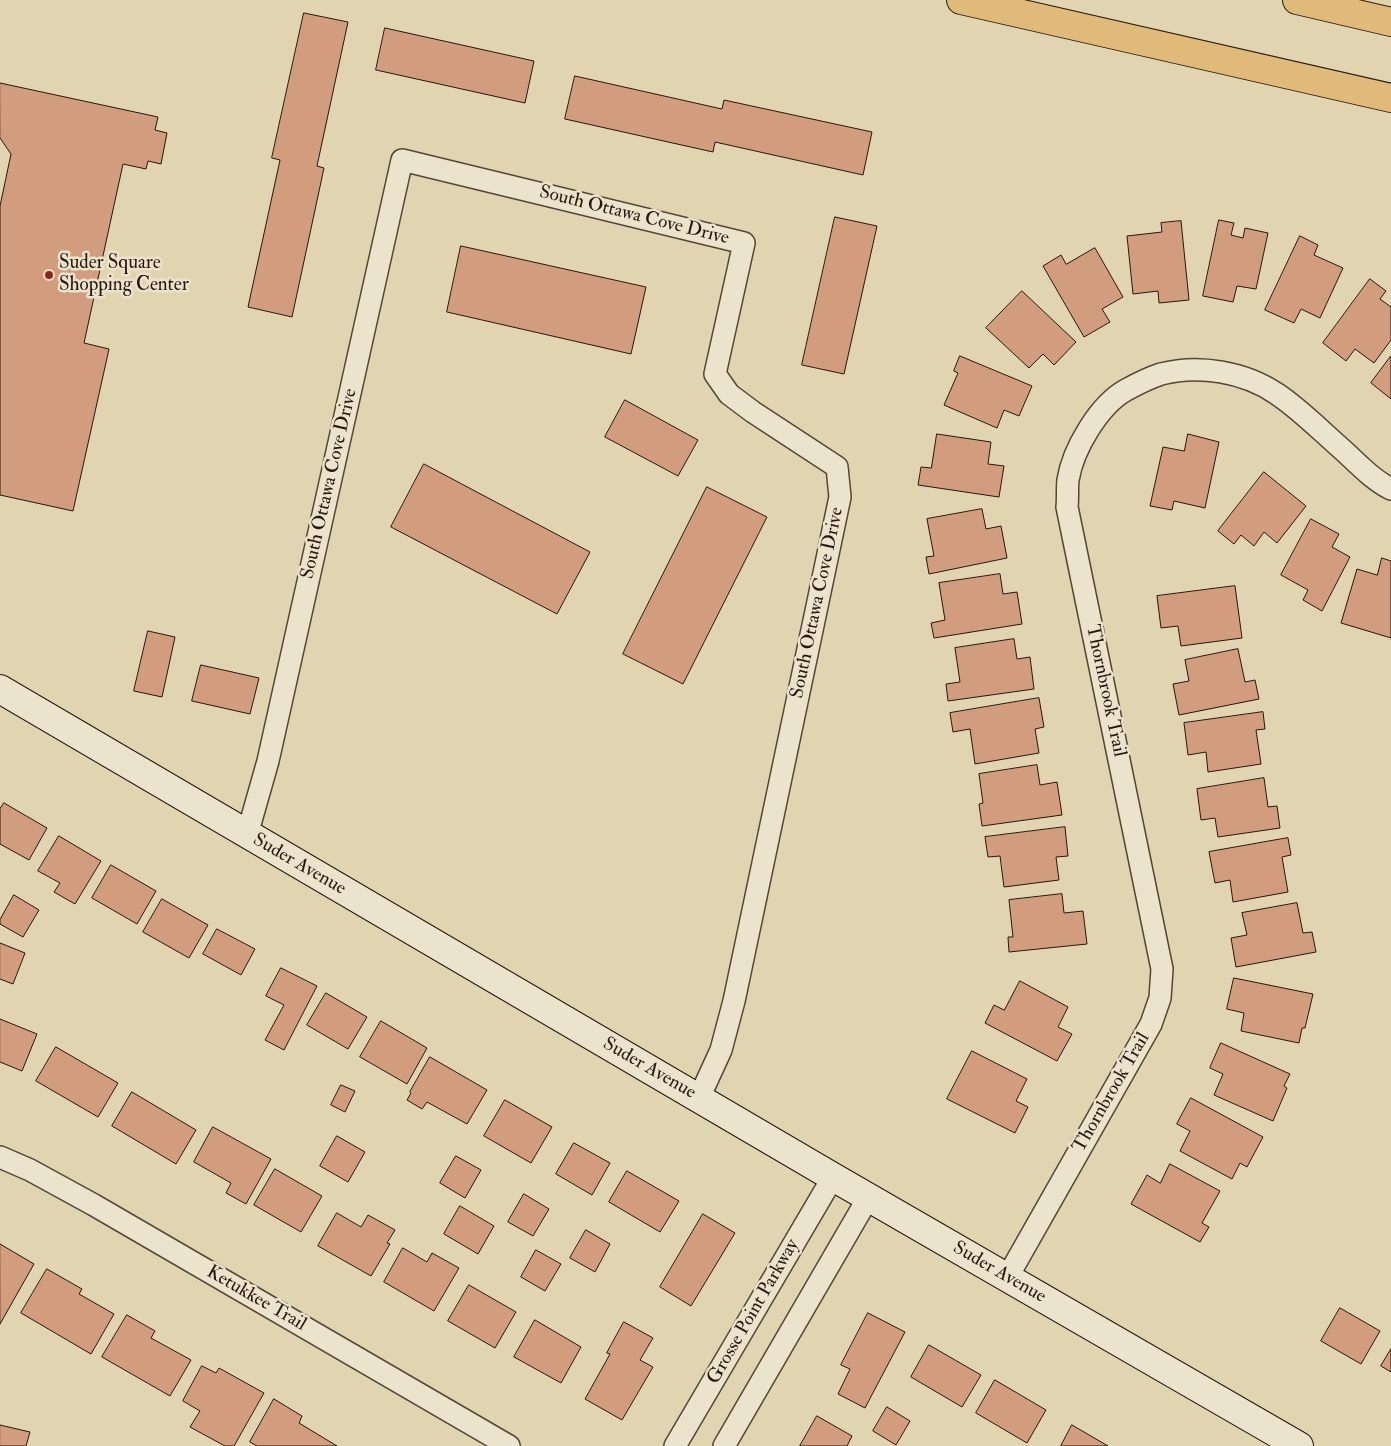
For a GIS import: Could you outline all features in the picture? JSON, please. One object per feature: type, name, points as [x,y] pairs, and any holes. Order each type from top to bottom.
[{"type":"highway","points":[[961,0],[1391,98]]},
{"type":"highway","points":[[1297,0],[1391,22]]},
{"type":"street","name":"South Ottawa Cove Drive","points":[[247,835],[270,751],[402,160],[744,243],[715,374],[729,394],[836,467],[840,497],[734,1001],[721,1050],[699,1098]]},
{"type":"street","name":"Thornbrook Trail","points":[[1007,1278],[1151,1024],[1160,998],[1162,969],[1067,506],[1068,479],[1076,454],[1086,433],[1116,395],[1161,374],[1186,370],[1210,370],[1232,374],[1255,382],[1277,394],[1369,473],[1391,489]]},
{"type":"street","name":"Suder Avenue","points":[[0,689],[868,1198],[1299,1446]]},
{"type":"street","name":"Ketukkee Trail","points":[[0,1157],[30,1170],[94,1205],[509,1446]]},
{"type":"street","name":"Grosse Point Parkway","points":[[675,1446],[833,1177]]},
{"type":"street","points":[[724,1446],[868,1198]]},
{"type":"building","points":[[304,13],[348,22],[317,166],[324,168],[292,317],[248,307],[280,160],[272,158]]},
{"type":"building","points":[[385,28],[534,61],[525,103],[376,70]]},
{"type":"building","points":[[575,76],[722,109],[724,100],[872,132],[863,175],[715,142],[713,152],[565,119]]},
{"type":"building","name":"Suder Square Shopping Center","points":[[0,83],[158,117],[155,130],[167,133],[161,164],[148,161],[146,169],[123,164],[84,343],[109,349],[73,511],[0,495],[0,206],[11,154],[0,138]]},
{"type":"building","points":[[835,217],[877,226],[844,374],[802,365]]},
{"type":"building","points":[[1219,220],[1234,223],[1231,235],[1243,238],[1245,228],[1268,233],[1256,289],[1237,286],[1233,302],[1203,296]]},
{"type":"building","points":[[1181,221],[1189,300],[1159,303],[1158,291],[1133,294],[1127,236],[1162,232],[1161,223]]},
{"type":"building","points":[[1300,236],[1318,245],[1314,255],[1343,268],[1320,318],[1301,309],[1294,323],[1265,310]]},
{"type":"building","points":[[461,246],[646,287],[631,354],[447,312]]},
{"type":"building","points":[[1095,248],[1123,297],[1102,309],[1110,322],[1084,337],[1043,266],[1061,255],[1066,264]]},
{"type":"building","points":[[1370,279],[1386,291],[1380,299],[1391,307],[1391,340],[1374,363],[1355,349],[1346,361],[1323,343]]},
{"type":"building","points":[[1022,291],[1076,342],[1054,365],[1043,354],[1029,368],[986,328]]},
{"type":"building","points":[[960,356],[1032,386],[1019,416],[1004,410],[997,428],[944,405],[958,373],[954,371]]},
{"type":"building","points":[[1391,356],[1391,399],[1371,383]]},
{"type":"building","points":[[625,400],[698,440],[678,476],[605,437]]},
{"type":"building","points":[[937,434],[991,442],[988,464],[1004,466],[999,497],[918,485],[921,467],[931,468]]},
{"type":"building","points":[[1188,434],[1219,442],[1205,508],[1174,501],[1172,510],[1150,506],[1163,447],[1184,451]]},
{"type":"building","points":[[424,464],[590,552],[557,614],[391,527]]},
{"type":"building","points":[[1264,472],[1306,506],[1277,543],[1264,532],[1254,546],[1241,535],[1234,544],[1218,531]]},
{"type":"building","points":[[707,487],[767,517],[683,684],[623,654]]},
{"type":"building","points":[[982,509],[986,529],[1001,526],[1007,558],[929,574],[926,557],[934,556],[927,519]]},
{"type":"building","points":[[1311,519],[1339,534],[1332,547],[1350,557],[1322,611],[1303,600],[1308,590],[1281,575]]},
{"type":"building","points":[[1382,558],[1391,561],[1391,638],[1341,623],[1357,569],[1377,575]]},
{"type":"building","points":[[1000,574],[1003,594],[1017,592],[1022,624],[934,638],[931,623],[945,620],[939,583]]},
{"type":"building","points":[[1235,586],[1242,638],[1181,646],[1178,626],[1161,628],[1157,596]]},
{"type":"building","points":[[148,631],[175,637],[162,697],[134,691]]},
{"type":"building","points":[[1014,639],[1017,659],[1030,657],[1034,689],[948,701],[946,684],[960,682],[955,648]]},
{"type":"building","points":[[1238,649],[1245,682],[1255,680],[1259,699],[1179,715],[1173,684],[1189,681],[1185,660]]},
{"type":"building","points":[[201,665],[259,678],[250,714],[192,701]]},
{"type":"building","points":[[1039,698],[1044,727],[1035,729],[1039,753],[975,764],[970,729],[953,732],[950,713]]},
{"type":"building","points":[[1263,712],[1265,729],[1256,730],[1261,764],[1208,772],[1206,752],[1188,755],[1184,723]]},
{"type":"building","points":[[1037,765],[1040,785],[1057,782],[1062,815],[982,826],[979,804],[983,803],[979,774]]},
{"type":"building","points":[[1264,778],[1268,807],[1277,806],[1280,828],[1218,837],[1215,818],[1201,820],[1197,789]]},
{"type":"building","points":[[4,803],[47,828],[29,860],[0,844],[0,809]]},
{"type":"building","points":[[1065,827],[1068,856],[1056,857],[1059,880],[1004,887],[1000,856],[988,857],[985,837]]},
{"type":"building","points":[[59,836],[101,861],[75,904],[54,892],[60,883],[38,871]]},
{"type":"building","points":[[1288,838],[1291,855],[1282,857],[1288,892],[1233,902],[1230,880],[1215,883],[1209,852]]},
{"type":"building","points":[[111,865],[156,891],[137,924],[92,898]]},
{"type":"building","points":[[1062,894],[1064,913],[1083,911],[1087,944],[1009,952],[1008,937],[1013,937],[1009,900]]},
{"type":"building","points":[[14,895],[39,910],[23,937],[0,924],[0,920]]},
{"type":"building","points":[[162,899],[208,925],[189,958],[143,932]]},
{"type":"building","points":[[1297,903],[1303,933],[1312,932],[1316,952],[1236,967],[1231,938],[1247,935],[1242,913]]},
{"type":"building","points":[[217,929],[255,949],[241,975],[203,954]]},
{"type":"building","points":[[0,943],[25,953],[13,984],[0,979]]},
{"type":"building","points":[[281,968],[317,986],[284,1050],[265,1040],[284,1005],[266,996]]},
{"type":"building","points":[[1234,978],[1313,994],[1305,1028],[1302,1028],[1299,1043],[1241,1031],[1244,1013],[1227,1009]]},
{"type":"building","points":[[1020,981],[1068,1007],[1058,1027],[1072,1034],[1057,1061],[985,1023],[994,1005],[1004,1010]]},
{"type":"building","points":[[326,993],[367,1017],[348,1049],[307,1025]]},
{"type":"building","points":[[0,1019],[37,1034],[22,1071],[0,1062]]},
{"type":"building","points":[[381,1021],[427,1048],[407,1084],[360,1057]]},
{"type":"building","points":[[1221,1043],[1290,1074],[1284,1086],[1287,1088],[1273,1121],[1214,1095],[1223,1074],[1210,1068]]},
{"type":"building","points":[[56,1047],[118,1083],[98,1117],[36,1081]]},
{"type":"building","points":[[972,1051],[1027,1079],[1016,1101],[1028,1107],[1015,1133],[947,1099]]},
{"type":"building","points":[[430,1057],[487,1090],[467,1124],[427,1102],[422,1109],[407,1100]]},
{"type":"building","points":[[341,1085],[355,1091],[345,1112],[331,1105]]},
{"type":"building","points":[[132,1092],[196,1130],[176,1164],[112,1126]]},
{"type":"building","points":[[1191,1098],[1263,1137],[1247,1167],[1240,1163],[1232,1179],[1180,1151],[1190,1131],[1177,1124]]},
{"type":"building","points":[[505,1100],[552,1127],[531,1163],[484,1136]]},
{"type":"building","points":[[213,1127],[271,1159],[246,1204],[226,1193],[231,1183],[194,1162]]},
{"type":"building","points":[[337,1136],[365,1152],[348,1182],[320,1166]]},
{"type":"building","points":[[574,1143],[610,1163],[592,1195],[556,1174]]},
{"type":"building","points":[[456,1156],[481,1170],[465,1198],[440,1183]]},
{"type":"building","points":[[1170,1164],[1220,1191],[1202,1223],[1209,1227],[1200,1242],[1131,1204],[1147,1175],[1160,1183]]},
{"type":"building","points":[[275,1169],[322,1196],[301,1232],[254,1205]]},
{"type":"building","points":[[627,1171],[679,1201],[660,1232],[609,1202]]},
{"type":"building","points":[[524,1194],[549,1209],[533,1236],[508,1222]]},
{"type":"building","points":[[460,1206],[494,1226],[478,1254],[444,1234]]},
{"type":"building","points":[[337,1213],[361,1227],[368,1215],[395,1230],[387,1243],[390,1244],[371,1276],[318,1246]]},
{"type":"building","points":[[703,1214],[735,1233],[691,1306],[660,1287]]},
{"type":"building","points":[[586,1230],[610,1244],[595,1272],[570,1258]]},
{"type":"building","points":[[0,1244],[34,1264],[0,1324]]},
{"type":"building","points":[[403,1248],[427,1262],[432,1253],[459,1268],[434,1311],[384,1282]]},
{"type":"building","points":[[536,1250],[561,1264],[545,1291],[521,1277]]},
{"type":"building","points":[[47,1269],[82,1289],[79,1294],[114,1314],[91,1354],[21,1313]]},
{"type":"building","points":[[469,1285],[516,1312],[495,1348],[448,1321]]},
{"type":"building","points":[[1340,1308],[1380,1331],[1361,1364],[1321,1341]]},
{"type":"building","points":[[868,1313],[905,1332],[865,1408],[838,1394],[850,1369],[841,1365]]},
{"type":"building","points":[[127,1315],[155,1331],[151,1338],[191,1360],[170,1396],[102,1357]]},
{"type":"building","points":[[535,1320],[581,1347],[561,1383],[514,1357]]},
{"type":"building","points":[[624,1322],[653,1338],[640,1360],[653,1367],[622,1420],[585,1399],[610,1354],[607,1353]]},
{"type":"building","points":[[929,1345],[981,1375],[962,1407],[911,1377]]},
{"type":"building","points":[[1391,1349],[1391,1372],[1381,1366]]},
{"type":"building","points":[[202,1366],[216,1373],[219,1368],[264,1393],[234,1446],[225,1446],[190,1427],[200,1411],[183,1401]]},
{"type":"building","points":[[995,1380],[1046,1410],[1027,1443],[976,1413]]},
{"type":"building","points":[[274,1399],[302,1416],[299,1423],[337,1446],[257,1446],[250,1442]]},
{"type":"building","points":[[887,1407],[910,1421],[896,1445],[873,1431]]},
{"type":"building","points":[[817,1416],[852,1436],[847,1446],[800,1446]]},
{"type":"building","points":[[0,1425],[30,1432],[26,1446],[0,1446]]},
{"type":"building","points":[[1072,1425],[1108,1446],[1061,1446]]},
{"type":"place","name":"Suder Square Shopping Center","points":[[49,275]]}]
